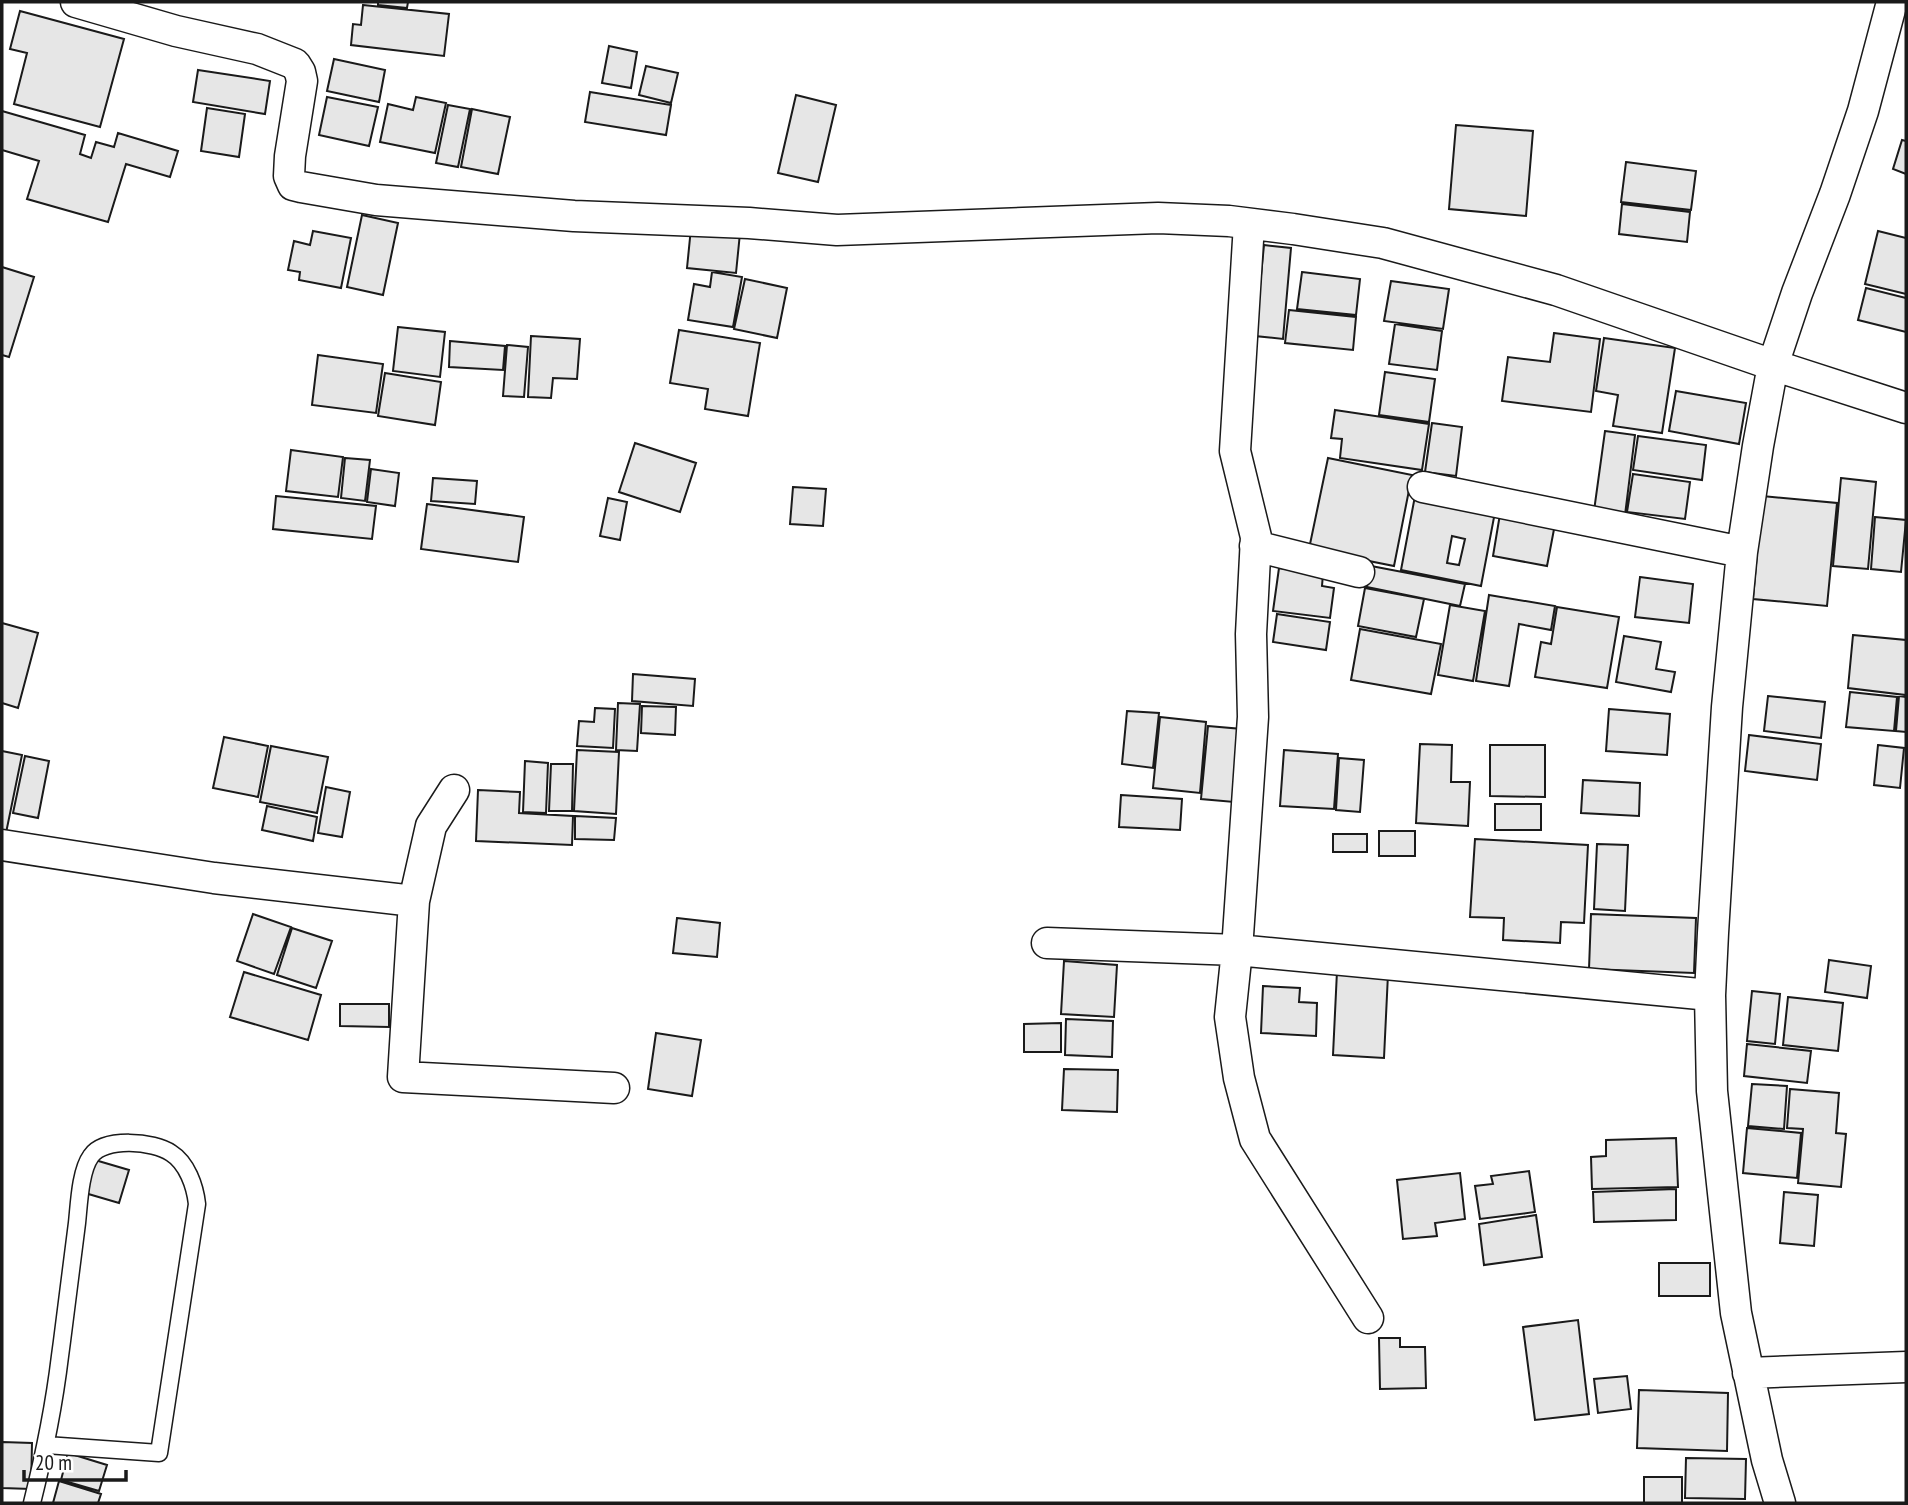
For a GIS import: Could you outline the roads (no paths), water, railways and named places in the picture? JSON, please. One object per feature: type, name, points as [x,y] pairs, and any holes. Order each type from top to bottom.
[{"type":"street","points":[[76,2],[176,32],[257,49],[295,64],[302,81],[289,176],[293,184],[301,187],[376,200],[574,216],[749,223],[837,230],[1158,218],[1229,221],[1383,243],[1556,289],[1773,365],[1906,408]]},
{"type":"street","points":[[1780,1503],[1767,1460],[1736,1313],[1712,1091],[1710,995],[1727,707],[1742,552],[1773,365],[1863,111],[1892,2]]},
{"type":"street","points":[[1250,224],[1235,451],[1256,537],[1251,634],[1253,717],[1230,1017],[1239,1078],[1255,1139],[1368,1318]]},
{"type":"street","points":[[1423,487],[1742,552]]},
{"type":"street","points":[[1255,546],[1359,572]]},
{"type":"street","points":[[454,790],[431,826],[414,901],[403,1077],[614,1088]]},
{"type":"street","points":[[2,845],[214,878],[414,901]]},
{"type":"street","points":[[1047,943],[1237,950],[1710,995]]},
{"type":"street","points":[[1748,1373],[1906,1367]]},
{"type":"lane","points":[[32,1503],[46,1445],[60,1358],[86,1164],[93,1152],[108,1145],[145,1143],[160,1147],[173,1153],[184,1167],[197,1204],[159,1453],[46,1445]]}]
